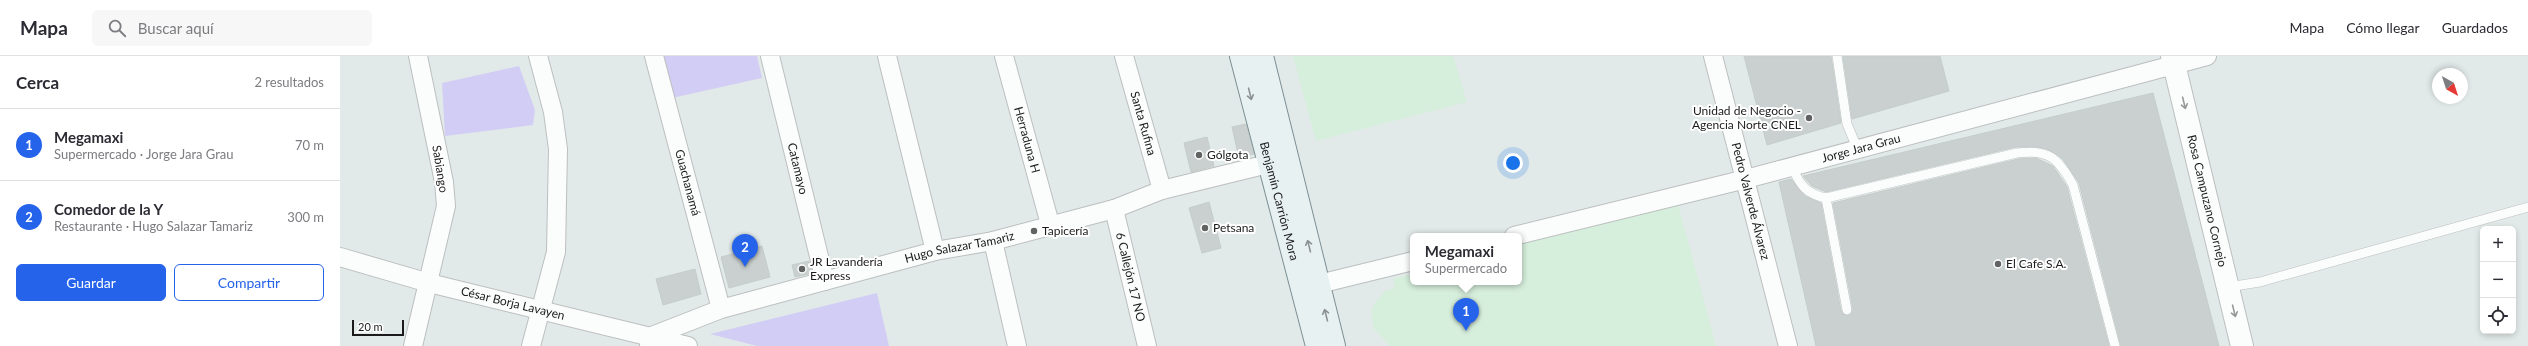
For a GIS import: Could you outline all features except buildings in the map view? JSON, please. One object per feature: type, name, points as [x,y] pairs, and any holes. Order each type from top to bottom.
[{"type":"main road","name":"Benjamín Carrión Mora","points":[[1241,56],[1268,164],[1317,346]]},
{"type":"main road","name":"Benjamín Carrión Mora","points":[[1262,56],[1334,346]]},
{"type":"street","name":"Sabiango","points":[[413,346],[446,206],[444,182],[418,56]]},
{"type":"street","points":[[530,346],[556,252],[558,149],[552,112],[538,56]]},
{"type":"street","name":"Guachanamá","points":[[654,56],[721,309]]},
{"type":"street","name":"Catamayo","points":[[770,56],[825,281]]},
{"type":"street","points":[[887,56],[935,251]]},
{"type":"street","name":"Herraduna H","points":[[1004,56],[1050,224]]},
{"type":"street","name":"Santa Rufina","points":[[1124,56],[1162,190]]},
{"type":"street","name":"Pedro Valverde Álvarez","points":[[1713,56],[1788,346]]},
{"type":"street","name":"Jorge Jara Grau","points":[[1522,234],[1858,150],[2173,61],[2207,56]]},
{"type":"street","name":"Rosa Campuzano Cornejo","points":[[2173,61],[2242,346]]},
{"type":"street","name":"Hugo Salazar Tamariz","points":[[651,341],[721,309],[935,251],[992,241],[1050,224],[1114,209],[1162,190],[1268,164]]},
{"type":"street","name":"6 Callejón 17 NO","points":[[1114,209],[1147,346]]},
{"type":"street","points":[[992,241],[1017,346]]},
{"type":"street","name":"César Borja Lavayen","points":[[340,257],[429,283],[651,341],[688,346]]},
{"type":"street","points":[[1319,284],[1410,261]]},
{"type":"lane","points":[[1837,56],[1847,124],[1858,150]]},
{"type":"lane","points":[[1792,167],[1800,186],[1812,195],[1826,198],[2017,153],[2032,151],[2049,156],[2062,164],[2073,185],[2115,346]]},
{"type":"lane","points":[[1826,198],[1847,310]]},
{"type":"lane","points":[[2228,287],[2260,282],[2528,207]]},
{"type":"shaded area","points":[[663,56],[757,56],[762,78],[672,98]]},
{"type":"shaded area","points":[[1293,56],[1453,56],[1467,102],[1316,141]]},
{"type":"shaded area","points":[[519,66],[535,110],[533,125],[445,136],[442,83]]},
{"type":"shaded area","points":[[1678,204],[1716,346],[1390,346],[1374,329],[1371,313],[1374,304],[1385,291],[1395,288],[1393,279],[1410,275],[1410,285],[1522,285],[1522,240]]},
{"type":"shaded area","points":[[877,293],[889,346],[757,346],[710,334]]},
{"type":"place","name":"Unidad de Negocio - Agencia Norte CNEL","points":[[1809,118]]},
{"type":"place","name":"Gólgota","points":[[1199,155]]},
{"type":"place","name":"Petsana","points":[[1205,228]]},
{"type":"place","name":"Tapicería","points":[[1034,231]]},
{"type":"place","name":"El Cafe S.A.","points":[[1998,264]]},
{"type":"place","name":"Comedor de la Y","points":[[745,267]]},
{"type":"place","name":"JR Lavandería Express","points":[[802,269]]},
{"type":"place","name":"Megamaxi","points":[[1466,331]]}]
